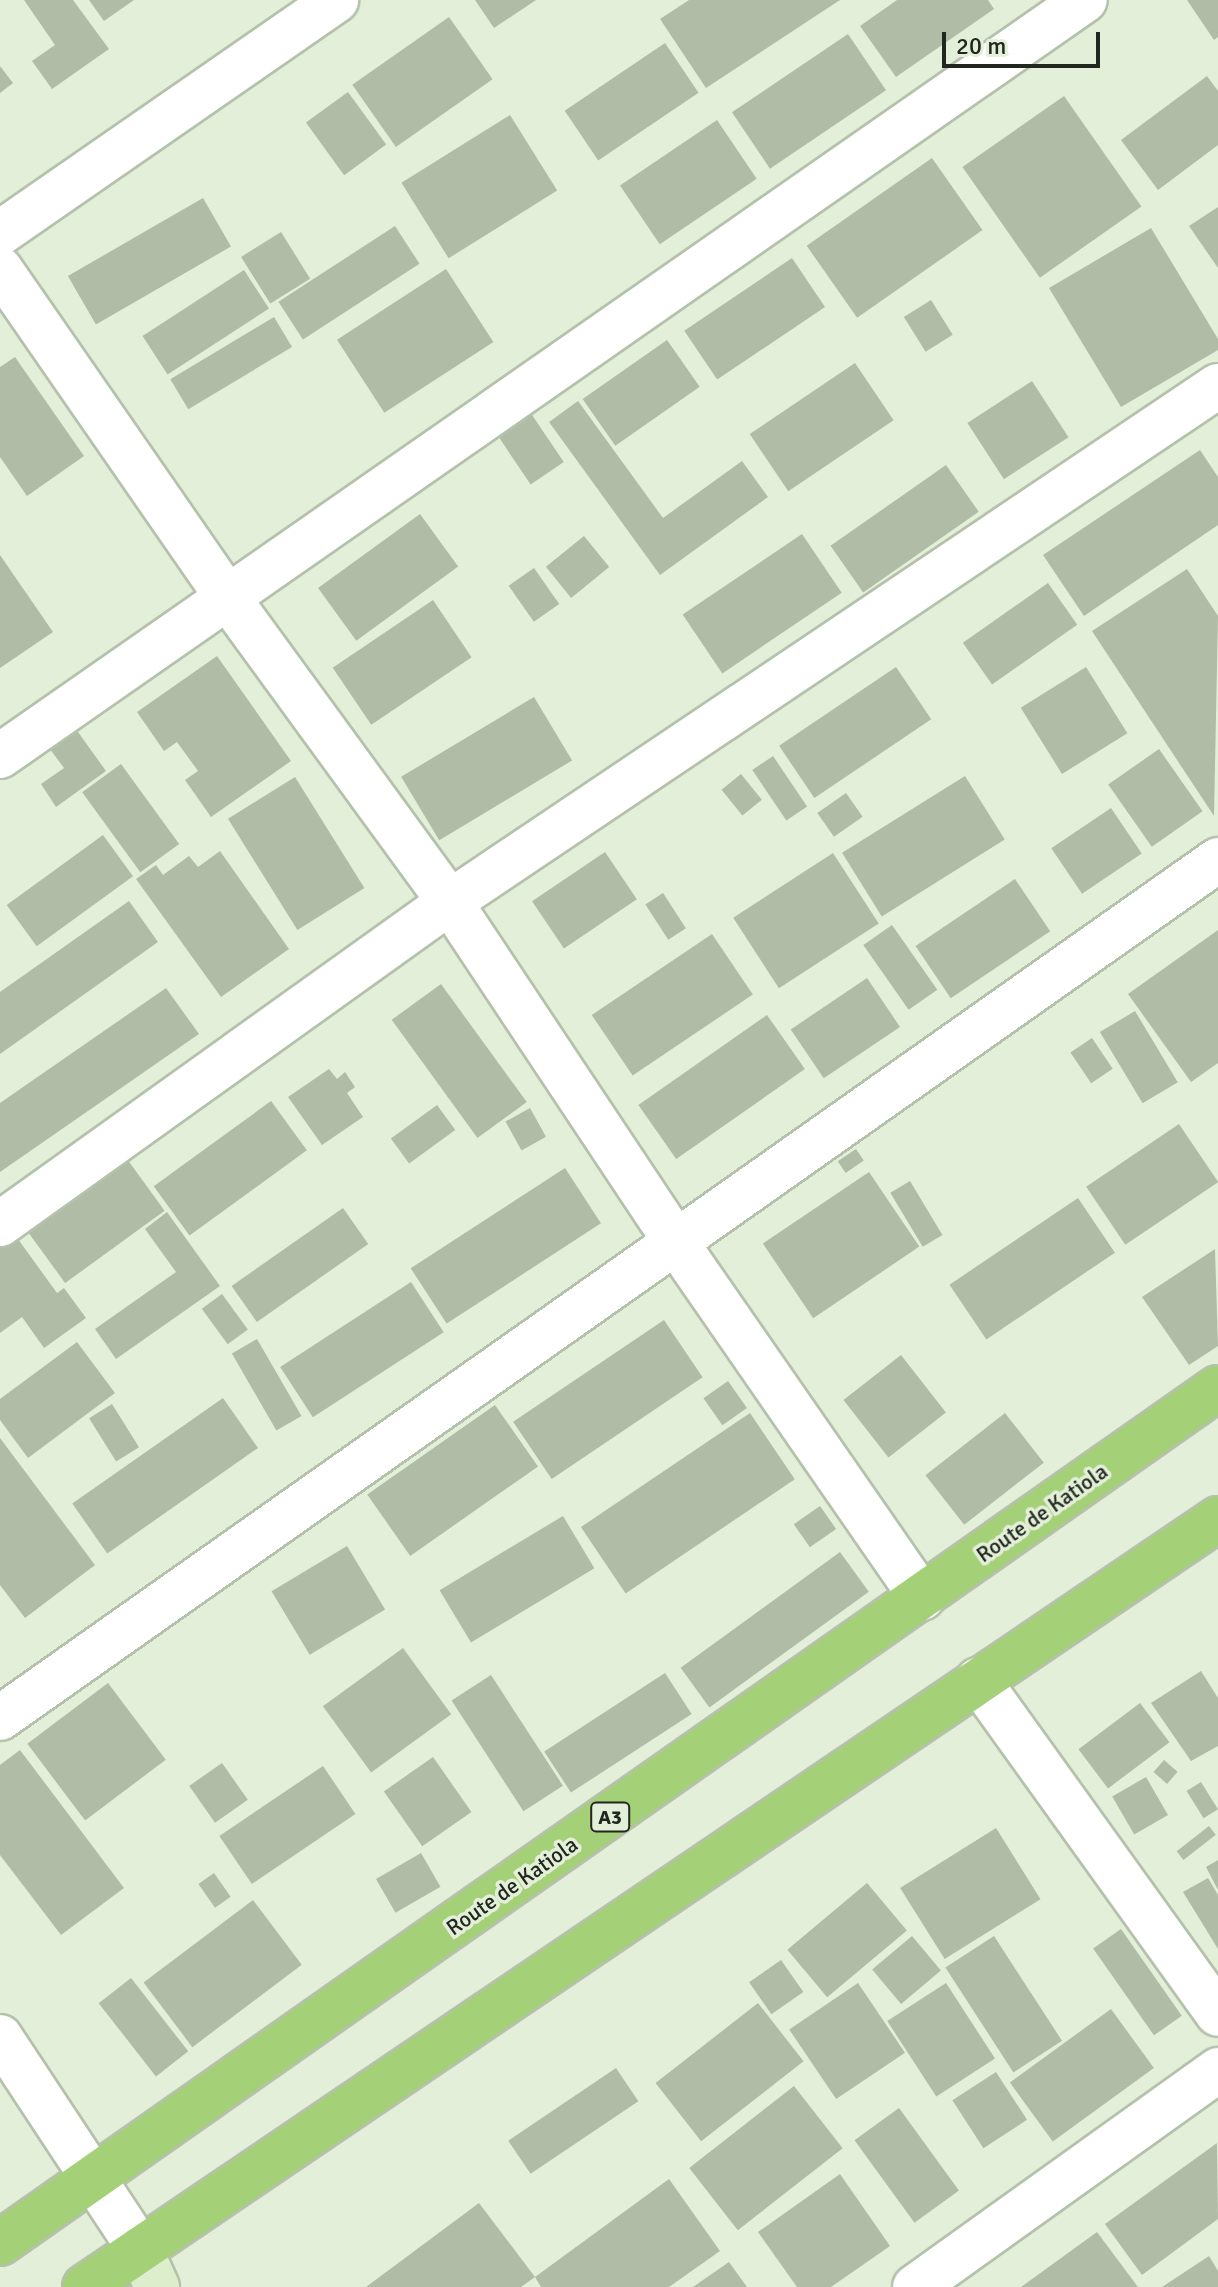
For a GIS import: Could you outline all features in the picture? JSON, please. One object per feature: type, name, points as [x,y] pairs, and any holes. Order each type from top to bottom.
[{"type":"highway","name":"Route de Katiola","points":[[0,2243],[1218,1388]]},
{"type":"highway","points":[[85,2287],[148,2268],[978,1680],[1218,1519]]},
{"type":"street","points":[[0,233],[336,0]]},
{"type":"street","points":[[0,756],[1085,0]]},
{"type":"street","points":[[0,269],[228,598],[450,902],[675,1241],[922,1598]]},
{"type":"street","points":[[0,1224],[450,902],[1218,386]]},
{"type":"street","points":[[0,1718],[1218,860]]},
{"type":"street","points":[[978,1680],[1218,2014]]},
{"type":"street","points":[[0,2037],[95,2178],[148,2268]]},
{"type":"street","points":[[915,2287],[1218,2070]]},
{"type":"building","points":[[24,0],[73,0],[109,49],[52,89],[32,61],[55,45]]},
{"type":"building","points":[[89,0],[134,0],[104,21]]},
{"type":"building","points":[[475,0],[536,0],[494,28]]},
{"type":"building","points":[[689,0],[840,0],[706,88],[660,19]]},
{"type":"building","points":[[897,0],[988,0],[994,9],[896,77],[860,26]]},
{"type":"building","points":[[1187,0],[1218,0],[1218,37],[1214,40]]},
{"type":"building","points":[[449,17],[493,79],[396,147],[352,85]]},
{"type":"building","points":[[848,34],[886,90],[770,169],[732,112]]},
{"type":"building","points":[[665,43],[699,93],[598,160],[565,111]]},
{"type":"building","points":[[0,66],[13,83],[0,93]]},
{"type":"building","points":[[1207,76],[1218,91],[1218,145],[1158,190],[1121,140]]},
{"type":"building","points":[[348,92],[386,145],[344,175],[306,123]]},
{"type":"building","points":[[1064,96],[1141,207],[1040,278],[962,167]]},
{"type":"building","points":[[510,115],[557,190],[449,258],[401,183]]},
{"type":"building","points":[[717,120],[757,179],[660,244],[620,185]]},
{"type":"building","points":[[932,158],[982,230],[857,318],[807,246]]},
{"type":"building","points":[[203,198],[231,246],[96,324],[68,276]]},
{"type":"building","points":[[1218,207],[1218,268],[1189,226]]},
{"type":"building","points":[[395,226],[420,264],[303,339],[278,302]]},
{"type":"building","points":[[1151,228],[1218,339],[1218,350],[1121,407],[1049,288]]},
{"type":"building","points":[[281,232],[310,279],[270,304],[241,257]]},
{"type":"building","points":[[792,258],[825,307],[717,380],[684,331]]},
{"type":"building","points":[[446,269],[493,342],[384,413],[337,340]]},
{"type":"building","points":[[244,270],[269,309],[168,374],[143,336]]},
{"type":"building","points":[[931,300],[953,335],[926,352],[904,317]]},
{"type":"building","points":[[274,317],[292,347],[188,409],[170,379]]},
{"type":"building","points":[[667,340],[700,387],[615,446],[583,399]]},
{"type":"building","points":[[15,357],[84,456],[27,496],[0,457],[0,367]]},
{"type":"building","points":[[855,363],[894,420],[788,491],[750,434]]},
{"type":"building","points":[[1032,381],[1068,437],[1004,479],[967,423]]},
{"type":"building","points":[[578,401],[663,518],[742,461],[768,497],[660,575],[549,422]]},
{"type":"building","points":[[528,409],[564,462],[531,484],[495,431]]},
{"type":"building","points":[[1200,450],[1218,477],[1218,525],[1084,616],[1043,555]]},
{"type":"building","points":[[946,465],[979,512],[863,593],[830,546]]},
{"type":"building","points":[[420,514],[458,567],[356,641],[318,588]]},
{"type":"building","points":[[802,534],[842,593],[722,673],[683,615]]},
{"type":"building","points":[[584,536],[609,567],[571,598],[546,567]]},
{"type":"building","points":[[0,555],[53,632],[0,668]]},
{"type":"building","points":[[534,568],[559,604],[534,622],[509,586]]},
{"type":"building","points":[[1187,569],[1218,616],[1214,816],[1092,631]]},
{"type":"building","points":[[1048,583],[1077,625],[992,684],[963,643]]},
{"type":"building","points":[[433,600],[472,657],[371,725],[333,668]]},
{"type":"building","points":[[217,656],[291,761],[211,817],[185,780],[198,771],[177,742],[164,751],[137,712]]},
{"type":"building","points":[[896,667],[931,719],[814,798],[779,746]]},
{"type":"building","points":[[1086,667],[1127,733],[1062,774],[1021,708]]},
{"type":"building","points":[[534,697],[572,760],[439,840],[401,777]]},
{"type":"building","points":[[68,718],[106,771],[56,807],[41,784],[64,768],[41,737]]},
{"type":"building","points":[[1159,749],[1203,811],[1152,847],[1108,785]]},
{"type":"building","points":[[773,756],[807,807],[786,821],[752,770]]},
{"type":"building","points":[[121,764],[179,844],[140,872],[82,792]]},
{"type":"building","points":[[741,774],[762,800],[742,815],[722,790]]},
{"type":"building","points":[[965,776],[1005,840],[882,916],[842,853]]},
{"type":"building","points":[[295,777],[364,888],[297,930],[228,819]]},
{"type":"building","points":[[846,793],[863,817],[834,837],[817,813]]},
{"type":"building","points":[[1111,808],[1142,854],[1082,894],[1051,848]]},
{"type":"building","points":[[103,835],[133,876],[37,946],[7,905]]},
{"type":"building","points":[[220,851],[289,949],[221,997],[136,879],[156,865],[163,875],[189,856],[198,867]]},
{"type":"building","points":[[605,852],[637,899],[564,948],[532,901]]},
{"type":"building","points":[[833,853],[879,923],[779,988],[733,918]]},
{"type":"building","points":[[1015,879],[1050,931],[951,998],[916,946]]},
{"type":"building","points":[[663,893],[686,928],[668,940],[645,904]]},
{"type":"building","points":[[129,901],[158,942],[0,1054],[0,992]]},
{"type":"building","points":[[892,925],[937,990],[909,1010],[863,945]]},
{"type":"building","points":[[1218,930],[1218,1063],[1191,1082],[1128,994]]},
{"type":"building","points":[[712,934],[753,995],[633,1076],[592,1015]]},
{"type":"building","points":[[867,978],[900,1027],[824,1078],[791,1029]]},
{"type":"building","points":[[441,984],[527,1102],[477,1138],[392,1020]]},
{"type":"building","points":[[166,988],[199,1034],[0,1172],[0,1103]]},
{"type":"building","points":[[1135,1011],[1178,1082],[1143,1103],[1100,1032]]},
{"type":"building","points":[[767,1015],[805,1069],[676,1159],[638,1105]]},
{"type":"building","points":[[1092,1038],[1113,1069],[1091,1083],[1070,1053]]},
{"type":"building","points":[[329,1069],[337,1079],[345,1072],[355,1087],[347,1093],[363,1117],[322,1145],[288,1097]]},
{"type":"building","points":[[271,1101],[307,1150],[190,1236],[154,1186]]},
{"type":"building","points":[[437,1105],[455,1130],[409,1164],[391,1139]]},
{"type":"building","points":[[530,1108],[546,1137],[522,1150],[506,1122]]},
{"type":"building","points":[[1179,1124],[1218,1182],[1125,1245],[1086,1187]]},
{"type":"building","points":[[856,1149],[864,1161],[846,1173],[838,1161]]},
{"type":"building","points":[[127,1159],[165,1211],[65,1283],[27,1231]]},
{"type":"building","points":[[565,1168],[601,1223],[447,1324],[411,1268]]},
{"type":"building","points":[[869,1172],[919,1247],[813,1318],[763,1244]]},
{"type":"building","points":[[910,1181],[942,1235],[923,1247],[890,1193]]},
{"type":"building","points":[[1078,1198],[1115,1253],[986,1339],[949,1285]]},
{"type":"building","points":[[343,1208],[368,1244],[257,1322],[232,1286]]},
{"type":"building","points":[[167,1212],[220,1286],[116,1359],[95,1329],[176,1272],[145,1229]]},
{"type":"building","points":[[15,1235],[57,1293],[64,1288],[86,1318],[44,1348],[22,1317],[0,1333],[0,1246]]},
{"type":"building","points":[[1215,1249],[1218,1346],[1189,1365],[1142,1297]]},
{"type":"building","points":[[411,1282],[444,1332],[313,1417],[280,1367]]},
{"type":"building","points":[[222,1294],[248,1330],[228,1344],[202,1309]]},
{"type":"building","points":[[664,1320],[703,1377],[552,1479],[513,1422]]},
{"type":"building","points":[[257,1339],[302,1416],[276,1431],[232,1354]]},
{"type":"building","points":[[77,1342],[115,1393],[28,1458],[0,1420],[0,1399]]},
{"type":"building","points":[[901,1355],[946,1413],[888,1457],[843,1400]]},
{"type":"building","points":[[728,1381],[747,1408],[722,1425],[703,1398]]},
{"type":"building","points":[[223,1398],[258,1448],[107,1554],[72,1504]]},
{"type":"building","points":[[112,1404],[139,1447],[116,1462],[89,1418]]},
{"type":"building","points":[[495,1405],[538,1466],[410,1556],[367,1494]]},
{"type":"building","points":[[750,1413],[795,1479],[626,1593],[581,1527]]},
{"type":"building","points":[[1005,1413],[1044,1463],[964,1525],[925,1475]]},
{"type":"building","points":[[0,1438],[95,1565],[25,1618],[0,1585]]},
{"type":"building","points":[[820,1506],[836,1529],[810,1547],[794,1524]]},
{"type":"building","points":[[563,1516],[594,1568],[471,1642],[440,1590]]},
{"type":"building","points":[[347,1546],[385,1609],[310,1655],[272,1591]]},
{"type":"building","points":[[840,1552],[869,1592],[709,1707],[681,1668]]},
{"type":"building","points":[[403,1648],[451,1714],[371,1773],[323,1706]]},
{"type":"building","points":[[1201,1671],[1218,1698],[1218,1746],[1191,1761],[1151,1703]]},
{"type":"building","points":[[665,1673],[692,1714],[571,1793],[544,1751]]},
{"type":"building","points":[[491,1675],[563,1786],[523,1811],[452,1701]]},
{"type":"building","points":[[108,1683],[166,1760],[85,1820],[27,1744]]},
{"type":"building","points":[[1140,1703],[1169,1742],[1108,1788],[1079,1749]]},
{"type":"building","points":[[20,1750],[124,1888],[61,1935],[0,1855],[0,1765]]},
{"type":"building","points":[[433,1757],[471,1812],[422,1846],[384,1791]]},
{"type":"building","points":[[1164,1760],[1178,1772],[1167,1784],[1154,1772]]},
{"type":"building","points":[[222,1763],[248,1800],[215,1823],[189,1786]]},
{"type":"building","points":[[323,1766],[355,1814],[252,1884],[219,1836]]},
{"type":"building","points":[[1146,1777],[1168,1815],[1134,1835],[1112,1796]]},
{"type":"building","points":[[1201,1782],[1218,1809],[1204,1818],[1187,1791]]},
{"type":"building","points":[[1209,1826],[1216,1835],[1183,1860],[1177,1851]]},
{"type":"building","points":[[996,1828],[1041,1899],[945,1959],[900,1888]]},
{"type":"building","points":[[421,1853],[440,1887],[395,1913],[376,1879]]},
{"type":"building","points":[[1218,1860],[1218,1890],[1206,1867]]},
{"type":"building","points":[[214,1873],[231,1897],[215,1908],[198,1884]]},
{"type":"building","points":[[1208,1878],[1218,1895],[1218,1949],[1183,1892]]},
{"type":"building","points":[[867,1883],[907,1930],[827,1997],[787,1950]]},
{"type":"building","points":[[253,1900],[302,1965],[192,2047],[144,1982]]},
{"type":"building","points":[[1121,1929],[1182,2016],[1154,2035],[1093,1949]]},
{"type":"building","points":[[912,1936],[941,1970],[901,2004],[872,1969]]},
{"type":"building","points":[[994,1936],[1062,2041],[1013,2072],[945,1968]]},
{"type":"building","points":[[781,1960],[803,1992],[771,2014],[749,1982]]},
{"type":"building","points":[[131,1978],[188,2051],[156,2077],[99,2003]]},
{"type":"building","points":[[858,1983],[905,2053],[836,2099],[789,2029]]},
{"type":"building","points":[[946,1983],[995,2058],[936,2097],[887,2021]]},
{"type":"building","points":[[758,2003],[804,2061],[701,2141],[656,2083]]},
{"type":"building","points":[[1111,2009],[1154,2068],[1053,2142],[1010,2082]]},
{"type":"building","points":[[616,2068],[638,2101],[531,2174],[508,2141]]},
{"type":"building","points":[[996,2072],[1027,2120],[983,2148],[952,2100]]},
{"type":"building","points":[[794,2086],[843,2148],[738,2230],[689,2168]]},
{"type":"building","points":[[899,2108],[959,2191],[914,2223],[855,2140]]},
{"type":"building","points":[[1217,2143],[1218,2219],[1142,2275],[1105,2224]]},
{"type":"building","points":[[840,2174],[890,2246],[831,2287],[797,2287],[758,2232]]},
{"type":"building","points":[[669,2179],[720,2251],[669,2287],[541,2287],[535,2277]]},
{"type":"building","points":[[479,2203],[535,2277],[521,2287],[366,2287]]},
{"type":"building","points":[[1097,2232],[1138,2287],[1021,2287]]},
{"type":"building","points":[[1209,2256],[1218,2271],[1218,2287],[1162,2287]]},
{"type":"building","points":[[729,2262],[747,2287],[693,2287]]}]
